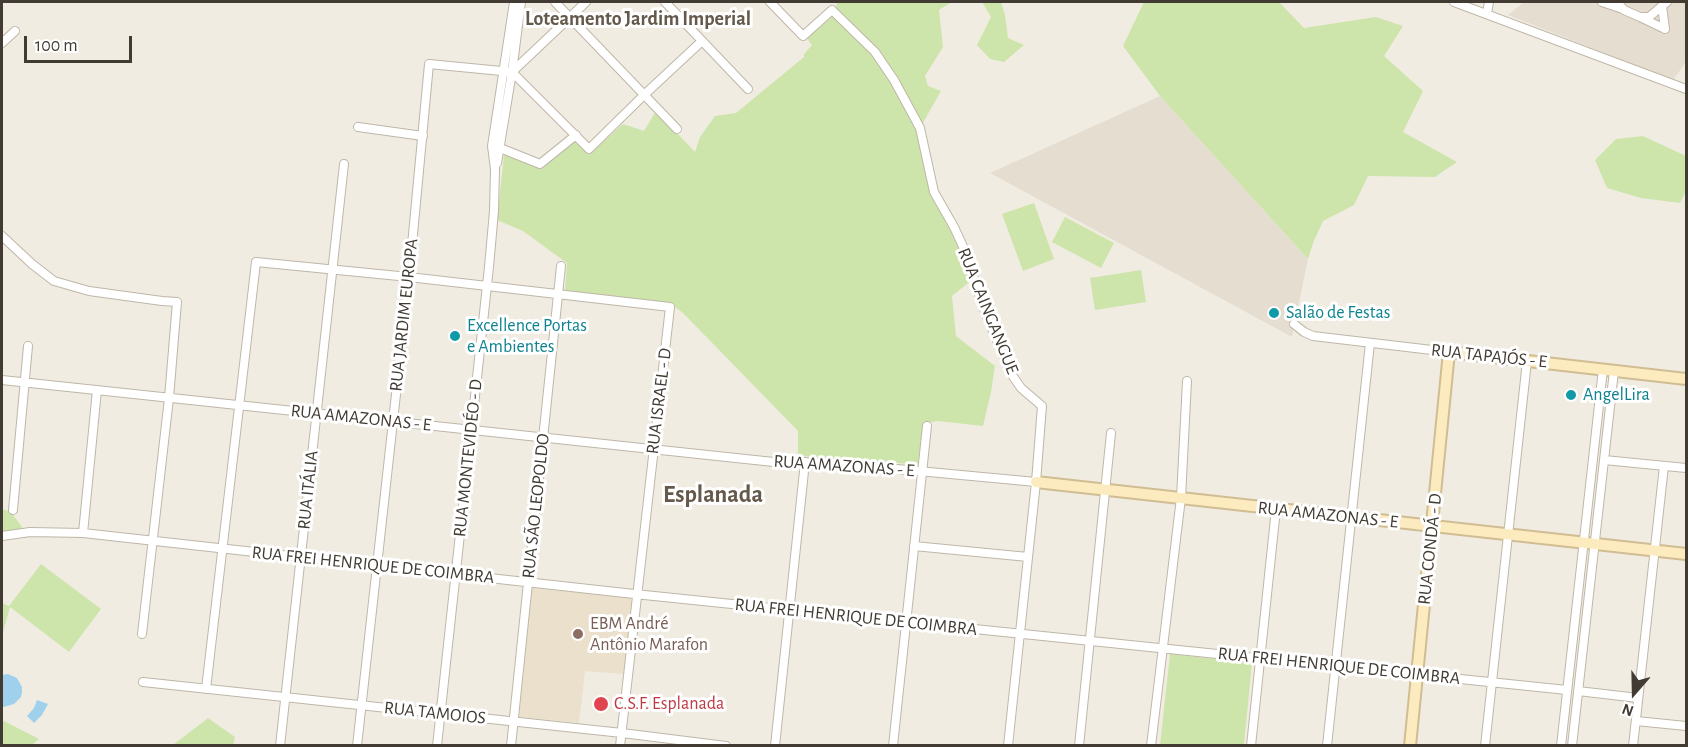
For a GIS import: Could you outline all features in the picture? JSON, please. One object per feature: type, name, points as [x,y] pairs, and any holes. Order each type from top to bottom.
[{"type":"street","name":"RUA MONTEVIDÉO - D","points":[[514,2],[514,32]]},
{"type":"street","name":"RUA MONTEVIDÉO - D","points":[[495,169],[500,148],[514,32],[521,2]]},
{"type":"street","points":[[555,2],[677,129]]},
{"type":"street","points":[[585,2],[508,71],[589,149],[702,41]]},
{"type":"street","points":[[665,2],[748,89]]},
{"type":"street","name":"RUA CAINGANGUE","points":[[770,2],[803,36],[832,10],[875,52],[894,80],[920,128],[934,192],[966,253],[983,308],[1010,372],[1022,388],[1042,406],[1008,746]]},
{"type":"street","points":[[1454,2],[1686,88]]},
{"type":"street","points":[[1487,13],[1488,2]]},
{"type":"street","points":[[1602,2],[1665,29],[1664,4]]},
{"type":"street","points":[[1617,2],[1624,10]]},
{"type":"street","points":[[1640,17],[1649,17],[1664,4]]},
{"type":"street","points":[[2,43],[15,31]]},
{"type":"street","name":"RUA JARDIM EUROPA","points":[[357,746],[409,277],[429,64],[508,71]]},
{"type":"street","name":"RUA MONTEVIDÉO - D","points":[[437,746],[494,211],[495,169],[492,147],[508,71]]},
{"type":"street","points":[[358,127],[423,136]]},
{"type":"street","points":[[500,148],[540,164],[576,135]]},
{"type":"street","name":"RUA ITÁLIA","points":[[280,746],[344,164]]},
{"type":"street","points":[[2,236],[54,281],[89,291],[162,302],[177,302],[169,398],[142,634]]},
{"type":"street","points":[[206,689],[256,262],[559,294]]},
{"type":"street","name":"RUA SÃO LEOPOLDO","points":[[511,746],[561,266]]},
{"type":"street","name":"RUA ISRAEL - D","points":[[559,294],[670,307],[620,746]]},
{"type":"street","name":"RUA TAPAJÓS - E","points":[[1294,324],[1314,336],[1686,379]]},
{"type":"street","points":[[1327,746],[1370,343]]},
{"type":"street","points":[[13,510],[28,346]]},
{"type":"street","name":"RUA CONDÁ - D","points":[[1410,746],[1449,352]]},
{"type":"street","points":[[1485,746],[1527,361]]},
{"type":"street","points":[[1561,746],[1567,690],[1604,459],[1609,370]]},
{"type":"street","points":[[1572,746],[1589,544],[1609,370]]},
{"type":"street","name":"RUA AMAZONAS - E","points":[[2,380],[783,463],[822,462],[1105,490],[1686,554]]},
{"type":"street","points":[[1151,746],[1181,498],[1187,381]]},
{"type":"street","points":[[83,533],[97,390]]},
{"type":"street","points":[[893,746],[927,426]]},
{"type":"street","points":[[1080,746],[1111,433]]},
{"type":"street","points":[[1604,459],[1686,468]]},
{"type":"street","points":[[775,746],[805,462]]},
{"type":"street","points":[[1633,746],[1664,466]]},
{"type":"street","points":[[1251,746],[1276,509]]},
{"type":"street","name":"RUA FREI HENRIQUE DE COIMBRA","points":[[2,536],[30,532],[83,533],[637,595],[1567,690]]},
{"type":"street","points":[[914,546],[1028,557]]},
{"type":"street","name":"RUA TAMOIOS","points":[[143,682],[726,746]]},
{"type":"street","points":[[1578,692],[1638,698]]},
{"type":"street","points":[[1636,721],[1686,726]]},
{"type":"shaded area","points":[[1524,2],[1686,2],[1686,62],[1673,80],[1508,15]]},
{"type":"shaded area","points":[[1160,96],[1308,259],[1292,337],[990,173]]},
{"type":"shaded area","name":"EBM André Antônio Marafon","points":[[532,588],[632,598],[624,674],[585,671],[579,723],[519,717]]},
{"type":"green space","points":[[837,2],[952,2],[939,10],[943,47],[925,76],[928,86],[941,91],[920,128],[934,192],[954,227],[973,279],[952,296],[956,336],[995,366],[983,426],[938,421],[925,423],[918,465],[798,456],[798,431],[683,313],[670,303],[565,291],[567,263],[523,231],[497,220],[504,155],[542,169],[576,140],[590,154],[623,124],[644,131],[656,111],[695,152],[700,137],[715,116],[736,113],[804,57],[812,45],[806,37],[835,12]]},
{"type":"green space","points":[[982,2],[1001,2],[1008,38],[1024,45],[1004,62],[990,59],[977,45],[991,17]]},
{"type":"green space","points":[[1144,2],[1279,2],[1304,28],[1376,17],[1403,26],[1384,56],[1423,91],[1403,132],[1457,162],[1435,177],[1368,176],[1354,205],[1323,221],[1308,259],[1160,96],[1123,46]]},
{"type":"green space","points":[[1643,136],[1686,156],[1686,191],[1680,203],[1641,198],[1607,188],[1595,160],[1616,139]]},
{"type":"green space","points":[[1034,203],[1054,259],[1023,271],[1002,214]]},
{"type":"green space","points":[[1065,217],[1114,243],[1101,268],[1052,242]]},
{"type":"green space","points":[[1141,270],[1146,302],[1095,310],[1090,278]]},
{"type":"green space","points":[[2,509],[11,512],[24,530],[2,534]]},
{"type":"green space","points":[[41,564],[101,609],[69,652],[10,607],[2,636],[2,603],[9,606]]},
{"type":"green space","points":[[1170,654],[1252,663],[1244,745],[1160,745]]},
{"type":"green space","points":[[208,718],[235,737],[233,745],[173,745]]},
{"type":"green space","points":[[2,720],[39,739],[32,745],[2,745]]},
{"type":"water","points":[[8,674],[17,678],[22,692],[21,697],[14,704],[4,707],[2,706],[2,675]]},
{"type":"water","points":[[37,700],[48,704],[34,723],[27,716]]},
{"type":"place","name":"Salão de Festas","points":[[1274,313]]},
{"type":"place","name":"Excellence Portas e Ambientes","points":[[455,336]]},
{"type":"place","name":"AngelLira","points":[[1571,395]]},
{"type":"place","name":"EBM André Antônio Marafon","points":[[578,634]]},
{"type":"place","name":"C.S.F. Esplanada","points":[[601,704]]},
{"type":"district","name":"Loteamento Jardim Imperial","points":[[638,19]]},
{"type":"district","name":"Esplanada","points":[[713,495]]}]
